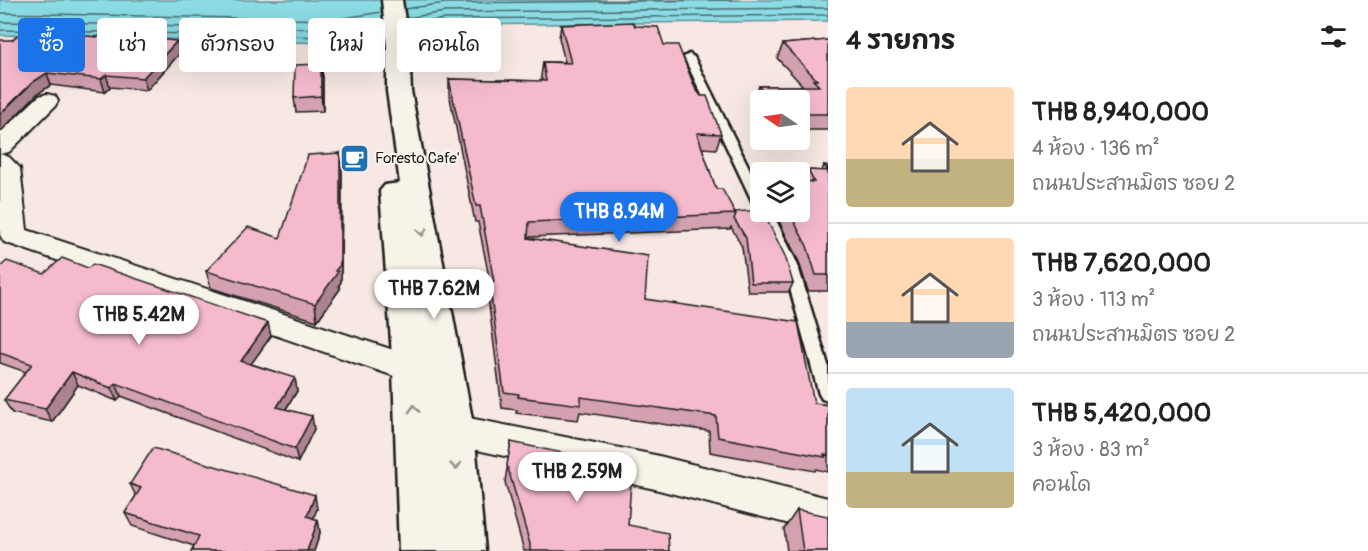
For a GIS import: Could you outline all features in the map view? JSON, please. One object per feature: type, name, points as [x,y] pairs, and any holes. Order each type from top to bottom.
[{"type":"main road","points":[[392,0],[398,47],[392,92],[412,369],[422,551]]},
{"type":"main road","points":[[392,92],[454,430],[462,551]]},
{"type":"street","points":[[0,147],[47,101]]},
{"type":"street","points":[[0,162],[7,168],[14,235],[412,369]]},
{"type":"street","points":[[0,252],[38,244]]},
{"type":"street","points":[[454,430],[655,472],[828,516]]},
{"type":"lane","points":[[689,57],[750,182]]},
{"type":"lane","points":[[770,222],[790,263],[828,394]]},
{"type":"water","points":[[0,0],[828,0],[828,21],[501,24],[501,18],[397,18],[397,33],[385,35],[385,18],[308,18],[308,42],[296,42],[296,18],[179,18],[179,39],[167,39],[167,18],[97,18],[97,37],[85,37],[85,18],[18,18],[18,35],[0,35]]},
{"type":"building","points":[[633,22],[635,26],[658,27],[664,45],[678,45],[695,88],[701,96],[707,96],[721,134],[697,133],[716,189],[722,189],[736,214],[529,222],[528,238],[648,256],[645,299],[798,322],[814,403],[828,405],[828,455],[824,454],[825,457],[718,437],[716,416],[581,397],[581,405],[518,397],[519,394],[504,392],[489,282],[494,282],[480,206],[476,206],[449,79],[546,81],[543,62],[571,63],[561,25]]},
{"type":"building","points":[[18,35],[18,72],[85,72],[85,36],[97,37],[97,72],[149,72],[143,78],[106,75],[101,79],[47,73],[33,82],[0,114],[0,40],[12,40]]},
{"type":"building","points":[[167,40],[177,41],[167,52]]},
{"type":"building","points":[[828,40],[828,114],[810,114],[810,90],[762,90],[759,86],[819,86],[813,80],[817,80],[783,44]]},
{"type":"building","points":[[308,64],[308,72],[321,72],[321,96],[294,98],[296,65]]},
{"type":"building","points":[[340,153],[340,265],[335,271],[338,272],[315,304],[206,271],[248,227],[280,238],[308,155]]},
{"type":"building","points":[[810,170],[828,171],[828,275],[816,275],[807,246],[794,222],[810,222],[810,182],[814,182]]},
{"type":"building","points":[[750,211],[750,222],[768,222],[785,256],[793,283],[751,283],[746,238],[734,219],[736,214],[734,212]]},
{"type":"building","points":[[62,258],[88,268],[93,264],[268,323],[241,361],[295,378],[277,407],[312,416],[295,449],[116,383],[111,388],[72,372],[45,409],[4,400],[32,364],[0,353],[0,267],[7,261],[44,274]]},
{"type":"building","points":[[511,442],[632,468],[628,525],[668,533],[669,551],[530,551],[530,544],[507,465]]},
{"type":"building","points":[[153,448],[315,495],[307,516],[318,520],[307,551],[192,551],[199,536],[125,513],[141,488],[130,484]]},
{"type":"building","points":[[797,510],[828,516],[828,551],[803,551]]},
{"type":"place","name":"Foresto Cafe'","points":[[354,158]]}]
